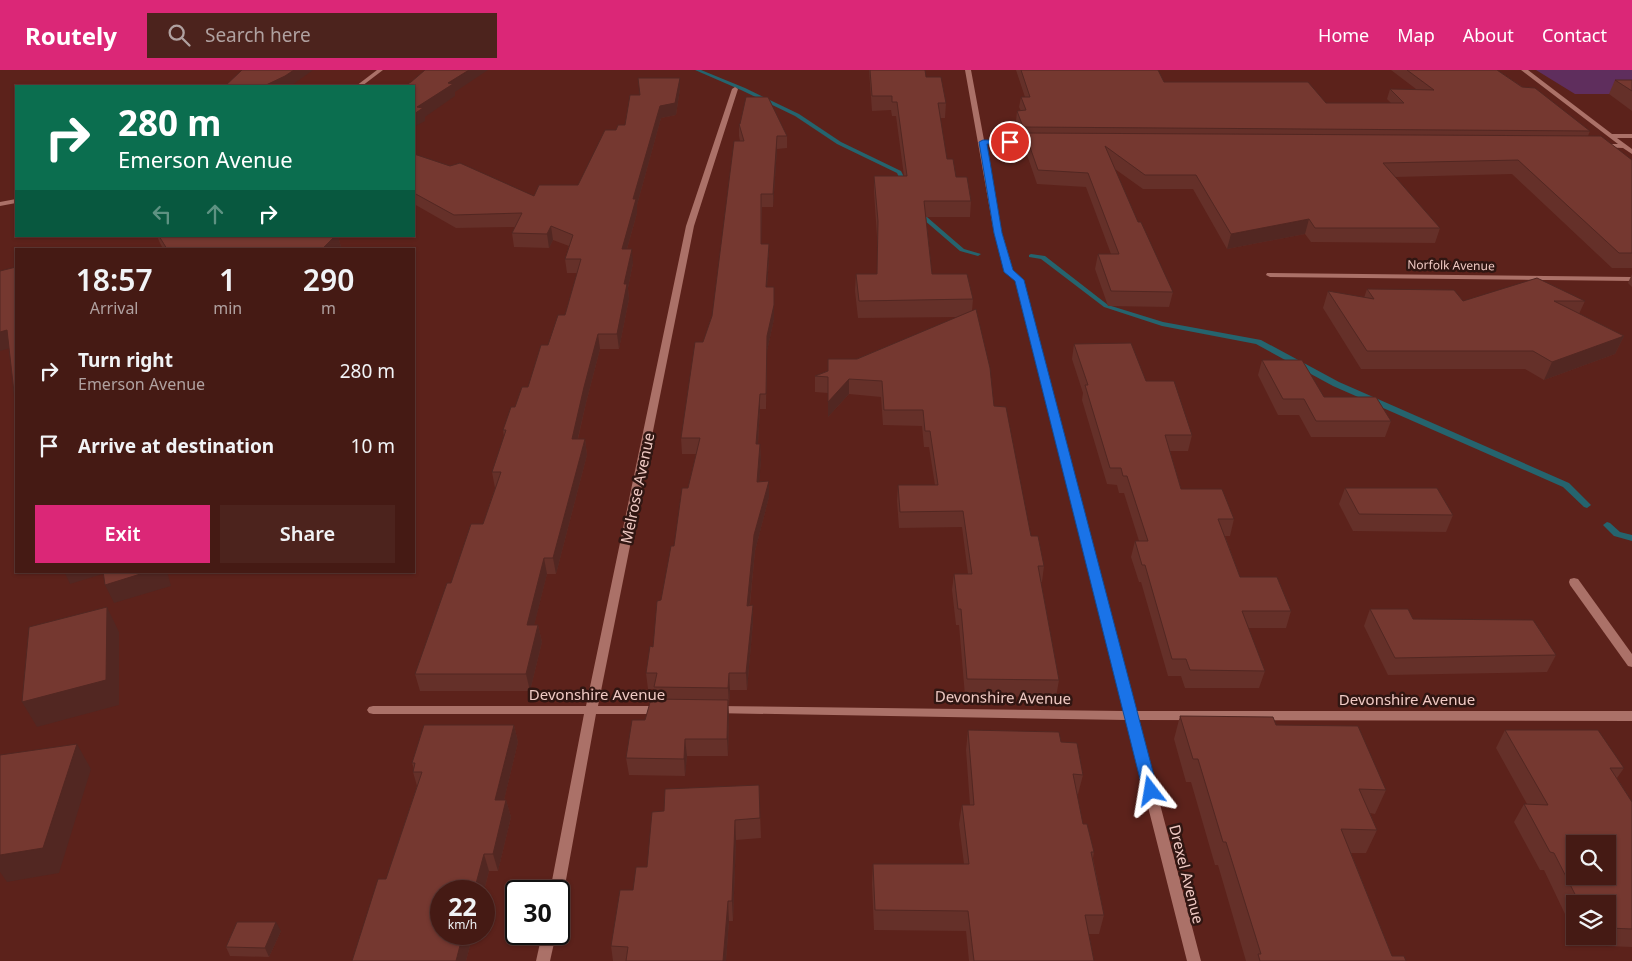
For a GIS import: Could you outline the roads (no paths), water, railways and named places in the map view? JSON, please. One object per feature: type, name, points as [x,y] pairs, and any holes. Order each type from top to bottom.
[{"type":"street","points":[[360,85],[380,70]]},
{"type":"street","name":"Drexel Avenue","points":[[968,70],[983,142],[998,233],[1009,272],[1019,280],[1194,961]]},
{"type":"street","points":[[1524,70],[1632,152]]},
{"type":"street","name":"Melrose Avenue","points":[[559,880],[690,226],[735,89]]},
{"type":"street","points":[[1611,136],[1632,136]]},
{"type":"street","points":[[983,142],[1040,143]]},
{"type":"street","points":[[1592,146],[1624,146]]},
{"type":"street","points":[[0,204],[15,201]]},
{"type":"street","name":"Norfolk Avenue","points":[[1270,275],[1632,279]]},
{"type":"street","points":[[1574,582],[1632,663]]},
{"type":"street","name":"Devonshire Avenue","points":[[373,710],[674,710]]},
{"type":"street","name":"Devonshire Avenue","points":[[704,710],[1132,715],[1632,716]]},
{"type":"street","points":[[543,961],[547,945]]},
{"type":"waterway","points":[[697,70],[743,89],[797,115],[839,143],[899,172],[906,187]]},
{"type":"waterway","points":[[918,212],[962,250],[978,254]]},
{"type":"waterway","points":[[1031,256],[1043,257],[1106,306],[1162,324],[1258,342],[1336,384],[1566,485],[1587,505]]},
{"type":"waterway","points":[[1607,525],[1617,534],[1632,538]]}]
